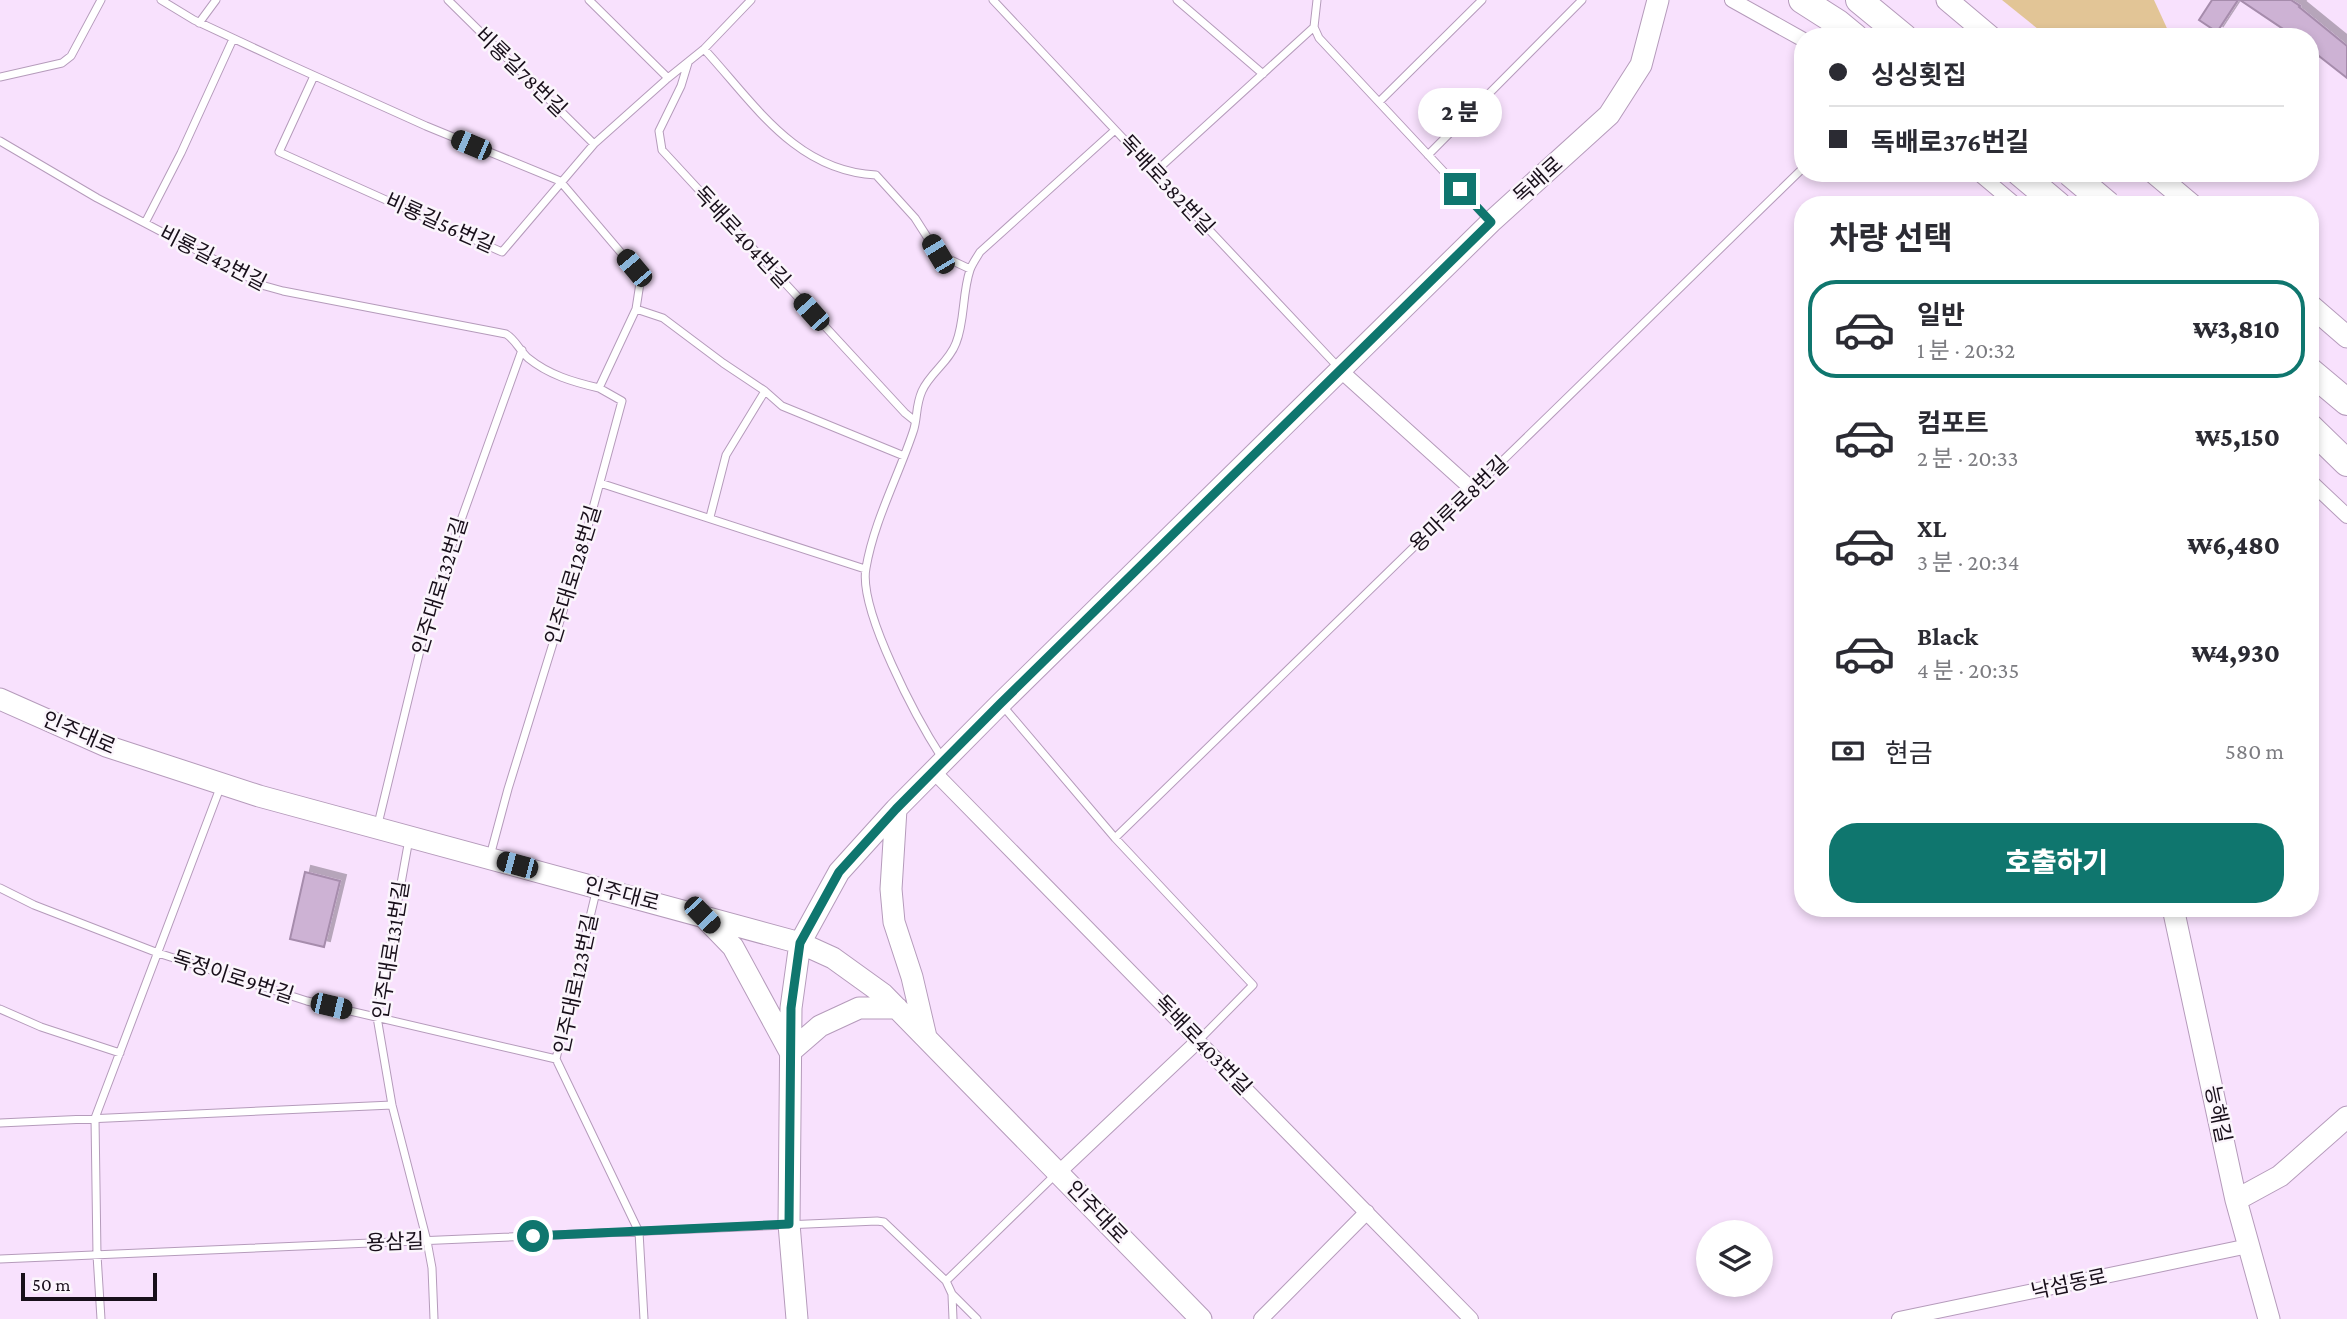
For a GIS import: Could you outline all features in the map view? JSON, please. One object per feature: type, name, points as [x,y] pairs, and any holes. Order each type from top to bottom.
[{"type":"highway","points":[[1802,0],[1844,28]]},
{"type":"highway","points":[[1859,0],[1893,28]]},
{"type":"highway","points":[[2031,182],[2048,196]]},
{"type":"highway","points":[[2081,182],[2097,196]]},
{"type":"highway","points":[[2319,379],[2347,402]]},
{"type":"highway","points":[[2319,436],[2347,463]]},
{"type":"main road","name":"독배로","points":[[797,1319],[789,1224],[791,1008],[800,943],[839,872],[896,809],[1000,704],[1491,222],[1609,114],[1641,65],[1658,0]]},
{"type":"main road","points":[[1947,0],[1981,28]]},
{"type":"main road","points":[[2165,182],[2181,196]]},
{"type":"main road","points":[[2319,313],[2347,337]]},
{"type":"main road","name":"인주대로","points":[[1,702],[106,746],[222,784],[702,915],[800,943],[833,958],[883,994],[1201,1319]]},
{"type":"main road","points":[[896,809],[891,889],[894,922],[912,977],[927,1039]]},
{"type":"main road","points":[[702,915],[733,947],[790,1052],[820,1026],[859,1008],[897,1009]]},
{"type":"main road","name":"능해길","points":[[2175,917],[2236,1200],[2269,1319]]},
{"type":"main road","points":[[2236,1200],[2280,1176],[2347,1117]]},
{"type":"street","points":[[1732,0],[1794,35]]},
{"type":"street","points":[[1989,182],[2005,196]]},
{"type":"street","points":[[1341,371],[1473,490]]},
{"type":"street","points":[[2319,490],[2347,516]]},
{"type":"street","name":"독배로403번길","points":[[939,766],[1198,1041],[1471,1319]]},
{"type":"street","points":[[1058,1172],[1198,1041]]},
{"type":"street","points":[[1261,1319],[1367,1212]]},
{"type":"street","name":"낙섬동로","points":[[1899,1319],[2239,1248]]},
{"type":"lane","points":[[0,77],[62,63],[71,56],[101,0]]},
{"type":"lane","points":[[161,0],[199,23],[314,76],[560,181],[634,268],[640,283],[636,309],[599,388]]},
{"type":"lane","points":[[199,23],[216,0]]},
{"type":"lane","name":"비룡길78번길","points":[[448,0],[594,144]]},
{"type":"lane","points":[[589,0],[668,78]]},
{"type":"lane","points":[[560,181],[594,144],[705,49],[751,0]]},
{"type":"lane","name":"독배로382번길","points":[[993,0],[1341,371]]},
{"type":"lane","points":[[1177,0],[1264,74]]},
{"type":"lane","points":[[1317,0],[1314,27],[1319,38],[1491,222]]},
{"type":"lane","points":[[1379,102],[1482,0]]},
{"type":"lane","points":[[1428,155],[1582,0]]},
{"type":"lane","points":[[1155,173],[1314,27]]},
{"type":"lane","points":[[145,223],[181,153],[233,38]]},
{"type":"lane","points":[[705,49],[755,108],[790,143],[804,153],[854,174],[876,175],[915,218],[938,254],[970,269]]},
{"type":"lane","name":"독배로404번길","points":[[690,60],[681,86],[659,131],[662,150],[915,421]]},
{"type":"lane","name":"비룡길56번길","points":[[314,76],[279,152],[502,252],[560,181]]},
{"type":"lane","points":[[939,766],[873,618],[865,593],[865,569],[882,510],[914,429],[915,410],[925,385],[957,342],[970,269],[980,252],[1115,130]]},
{"type":"lane","name":"비룡길42번길","points":[[0,141],[97,198],[265,286],[506,334],[514,339],[525,355],[546,371],[572,382],[599,388]]},
{"type":"lane","name":"용마루로8번길","points":[[1115,838],[1794,177]]},
{"type":"lane","points":[[636,309],[663,318],[782,406],[904,456]]},
{"type":"lane","name":"인주대로132번길","points":[[377,828],[432,601],[522,350]]},
{"type":"lane","name":"인주대로128번길","points":[[490,858],[508,789],[580,556],[622,401],[599,388]]},
{"type":"lane","points":[[710,517],[726,455],[765,391]]},
{"type":"lane","points":[[600,482],[865,569]]},
{"type":"lane","points":[[1000,704],[1115,838],[1253,985],[1198,1041]]},
{"type":"lane","points":[[101,1319],[95,1118],[222,784]]},
{"type":"lane","name":"인주대로131번길","points":[[410,836],[377,1017],[392,1105],[427,1241],[432,1268],[434,1319]]},
{"type":"lane","name":"인주대로123번길","points":[[598,887],[556,1059],[639,1232]]},
{"type":"lane","name":"독정이로9번길","points":[[0,888],[34,905],[158,953],[307,1000],[556,1059]]},
{"type":"lane","points":[[0,1009],[41,1027],[120,1053]]},
{"type":"lane","points":[[0,1123],[392,1105]]},
{"type":"lane","points":[[977,1319],[952,1294],[946,1281],[1058,1172]]},
{"type":"lane","name":"용삼길","points":[[0,1259],[877,1220],[884,1222],[946,1281]]},
{"type":"lane","points":[[639,1232],[644,1319]]},
{"type":"lane","points":[[952,1294],[953,1319]]},
{"type":"shaded area","points":[[2002,0],[2154,0],[2167,28],[2037,28]]},
{"type":"building","points":[[2212,0],[2238,0],[2220,28],[2211,28],[2199,20]]},
{"type":"building","points":[[2240,0],[2291,0],[2300,6],[2347,46],[2347,78],[2319,56],[2319,28],[2282,28]]},
{"type":"building","points":[[305,872],[340,881],[324,947],[290,939]]},
{"type":"route","points":[[533,1236],[789,1224],[791,1008],[800,943],[839,872],[896,809],[1000,704],[1491,222],[1460,189]]}]
